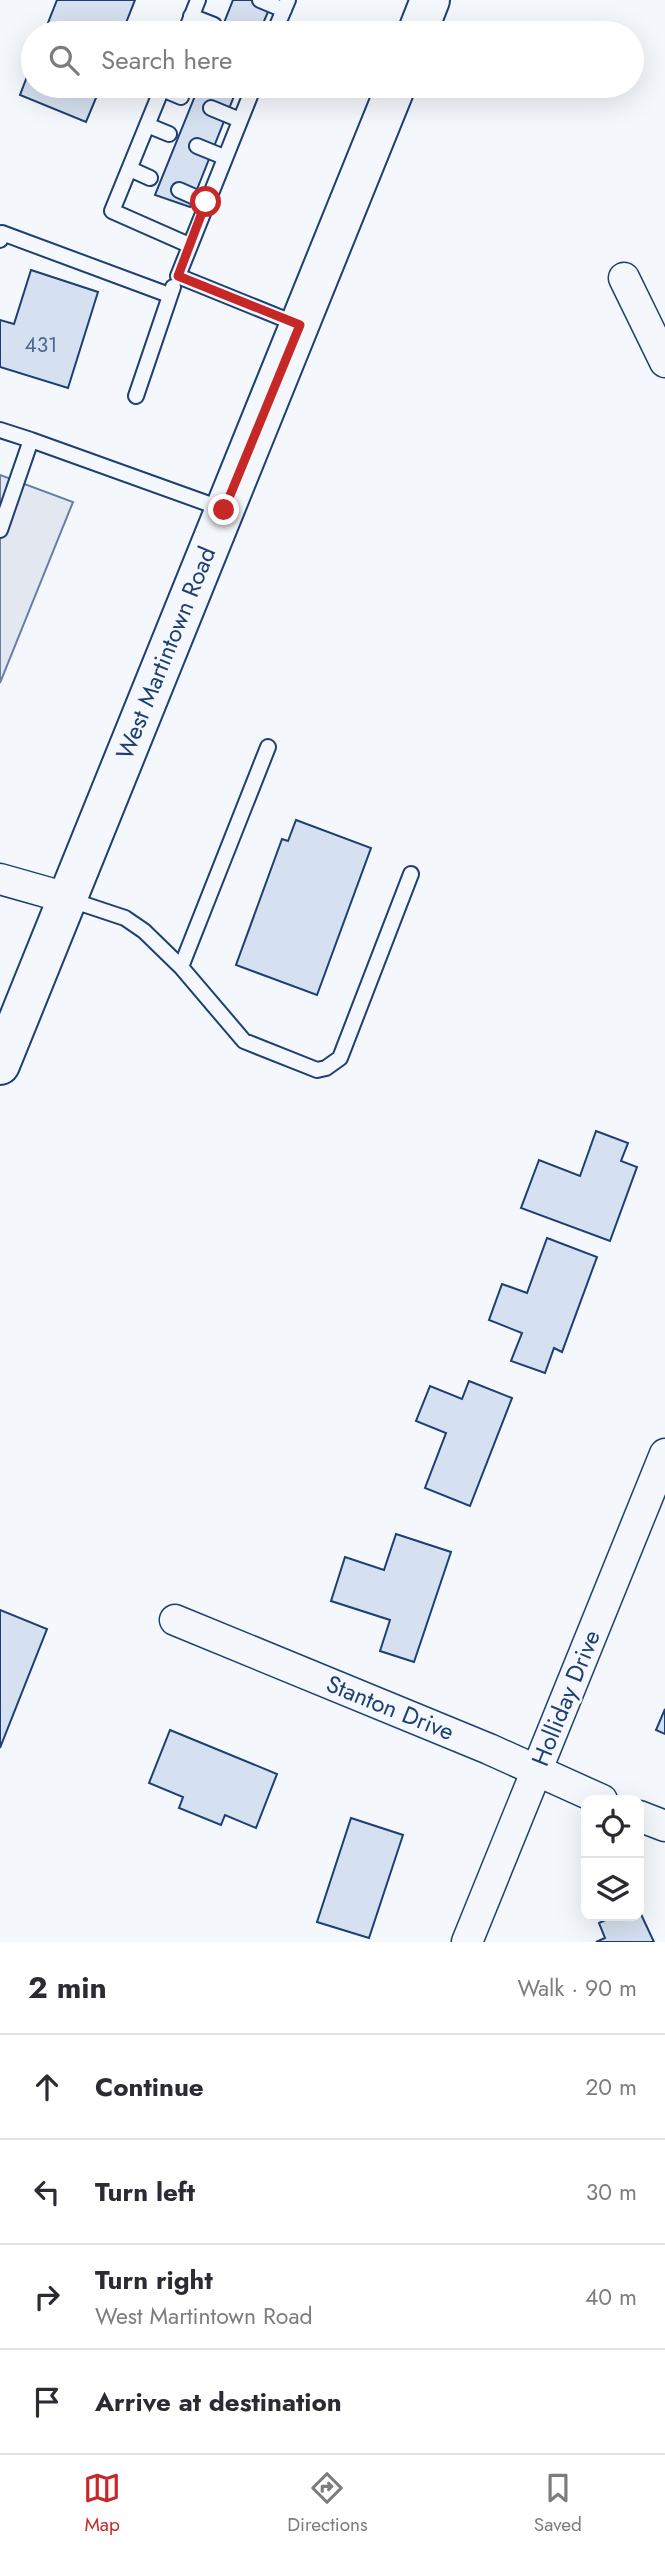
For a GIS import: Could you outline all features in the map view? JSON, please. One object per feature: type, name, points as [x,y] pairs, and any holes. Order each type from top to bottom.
[{"type":"main road","points":[[422,21],[430,0]]},
{"type":"main road","name":"West Martintown Road","points":[[0,1065],[391,98]]},
{"type":"street","points":[[624,278],[665,362]]},
{"type":"street","points":[[0,879],[67,898]]},
{"type":"street","name":"Holliday Drive","points":[[467,1942],[665,1454]]},
{"type":"street","name":"Stanton Drive","points":[[175,1620],[477,1744],[591,1795]]},
{"type":"street","points":[[644,1817],[665,1826]]},
{"type":"lane","points":[[189,21],[198,0]]},
{"type":"lane","points":[[260,0],[286,5]]},
{"type":"lane","points":[[191,16],[204,21]]},
{"type":"lane","points":[[158,98],[112,211],[190,245]]},
{"type":"lane","points":[[136,396],[169,295],[249,98]]},
{"type":"lane","points":[[211,108],[240,120]]},
{"type":"lane","points":[[147,125],[169,134]]},
{"type":"lane","points":[[197,146],[225,157]]},
{"type":"lane","points":[[130,169],[150,178]]},
{"type":"lane","points":[[179,190],[206,202]]},
{"type":"lane","points":[[0,240],[2,233],[169,295]]},
{"type":"lane","points":[[178,276],[300,325]]},
{"type":"lane","points":[[0,430],[224,510]]},
{"type":"lane","points":[[0,530],[31,440]]},
{"type":"lane","points":[[181,967],[268,747]]},
{"type":"lane","points":[[67,898],[125,918],[144,931],[181,967],[244,1041],[317,1070],[326,1068],[340,1058],[411,874]]},
{"type":"shaded area","points":[[0,475],[73,502],[0,683]]},
{"type":"building","points":[[57,0],[135,0],[127,21],[49,21]]},
{"type":"building","points":[[233,0],[273,0],[264,21],[225,21]]},
{"type":"building","points":[[27,98],[96,98],[86,122]]},
{"type":"building","points":[[194,98],[233,98],[190,207],[155,195]]},
{"type":"building","points":[[31,270],[98,292],[68,388],[0,367],[0,320],[14,324]]},
{"type":"building","points":[[296,820],[371,848],[317,995],[236,965],[282,839],[288,841]]},
{"type":"building","points":[[596,1131],[628,1143],[621,1161],[637,1167],[610,1241],[521,1208],[539,1160],[580,1176]]},
{"type":"building","points":[[547,1238],[597,1257],[562,1352],[554,1348],[545,1373],[511,1361],[522,1333],[489,1320],[502,1284],[527,1293]]},
{"type":"building","points":[[469,1381],[512,1398],[470,1506],[425,1488],[446,1433],[416,1421],[430,1386],[462,1399]]},
{"type":"building","points":[[396,1534],[451,1552],[414,1662],[380,1651],[390,1620],[331,1601],[345,1557],[384,1570]]},
{"type":"building","points":[[0,1610],[47,1629],[0,1748]]},
{"type":"building","points":[[665,1709],[665,1734],[656,1730]]},
{"type":"building","points":[[170,1730],[277,1774],[256,1828],[225,1815],[221,1825],[179,1808],[183,1797],[149,1783]]},
{"type":"building","points":[[351,1818],[403,1835],[369,1938],[317,1922]]},
{"type":"building","points":[[644,1921],[654,1942],[596,1942],[605,1938],[599,1923]]},
{"type":"route","points":[[206,202],[178,276],[300,325],[224,510]]}]
